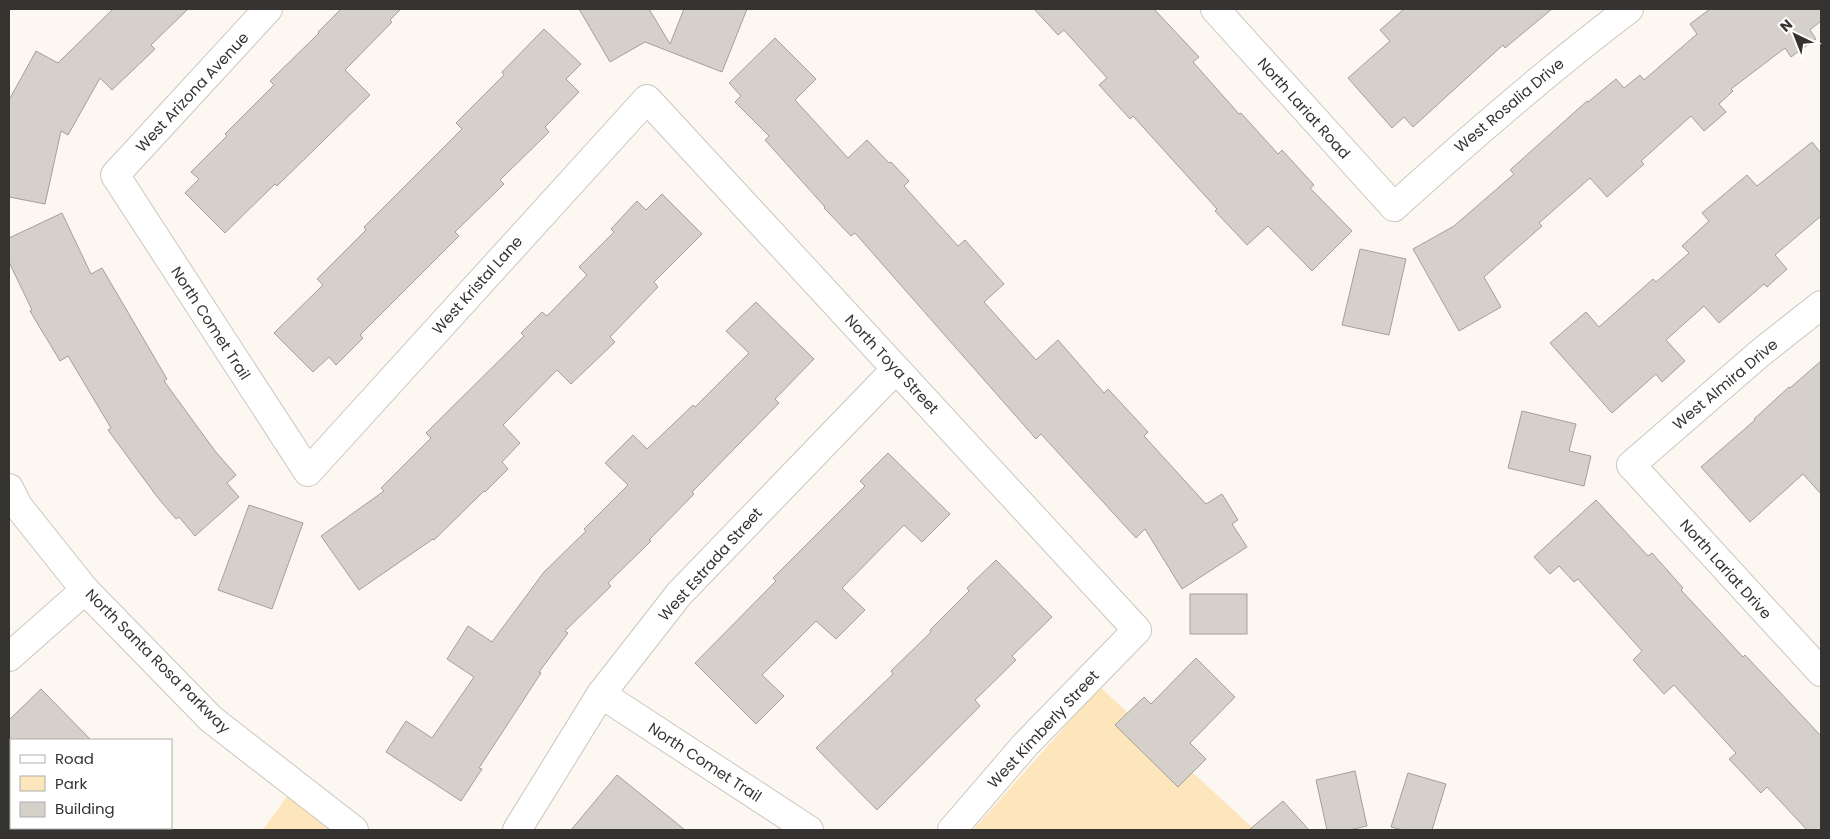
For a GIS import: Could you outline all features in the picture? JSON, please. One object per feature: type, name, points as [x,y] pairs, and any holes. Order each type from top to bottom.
[{"type":"street","name":"West Arizona Avenue","points":[[115,175],[268,9]]},
{"type":"street","name":"North Lariat Road","points":[[1215,9],[1394,207]]},
{"type":"street","name":"West Rosalia Drive","points":[[1394,207],[1454,152],[1574,51],[1629,9]]},
{"type":"street","name":"North Toya Street","points":[[647,99],[1137,630]]},
{"type":"street","name":"West Kristal Lane","points":[[308,472],[647,99]]},
{"type":"street","name":"North Comet Trail","points":[[115,175],[308,472]]},
{"type":"street","name":"West Almira Drive","points":[[1631,465],[1759,354],[1821,305]]},
{"type":"street","name":"West Estrada Street","points":[[516,830],[601,694],[679,594],[896,368]]},
{"type":"street","name":"North Lariat Drive","points":[[1631,465],[1821,672]]},
{"type":"street","name":"North Santa Rosa Parkway","points":[[9,488],[18,506],[85,590],[211,719],[354,830]]},
{"type":"street","points":[[9,657],[85,590]]},
{"type":"street","name":"West Kimberly Street","points":[[952,830],[1026,744],[1137,630]]},
{"type":"street","name":"North Comet Trail","points":[[601,694],[809,830]]},
{"type":"green space","points":[[1100,687],[1255,830],[973,830]]},
{"type":"green space","points":[[288,795],[340,830],[263,830]]},
{"type":"building","points":[[113,9],[188,9],[151,45],[155,49],[112,90],[100,78],[68,135],[61,131],[45,204],[9,197],[9,100],[36,51],[58,63]]},
{"type":"building","points":[[341,9],[401,9],[390,20],[392,22],[345,70],[370,95],[277,186],[275,184],[225,233],[185,193],[199,179],[191,172],[227,136],[225,134],[274,85],[270,81]]},
{"type":"building","points":[[579,9],[649,9],[670,44],[684,9],[747,9],[722,72],[645,42],[610,62]]},
{"type":"building","points":[[1034,9],[1154,9],[1199,57],[1193,62],[1239,114],[1241,113],[1278,154],[1282,150],[1314,185],[1310,188],[1352,231],[1312,271],[1268,226],[1247,245],[1133,116],[1130,119],[1099,85],[1107,78],[1064,30],[1058,35]]},
{"type":"building","points":[[1404,9],[1552,9],[1505,48],[1503,45],[1413,127],[1404,117],[1392,128],[1348,78],[1390,41],[1380,30]]},
{"type":"building","points":[[1710,9],[1821,9],[1821,21],[1810,30],[1816,39],[1791,57],[1785,48],[1731,89],[1733,91],[1719,104],[1726,112],[1704,131],[1691,116],[1641,161],[1644,164],[1607,197],[1590,178],[1539,223],[1542,226],[1484,277],[1501,307],[1459,331],[1413,249],[1454,226],[1514,174],[1510,170],[1587,101],[1616,79],[1624,88],[1640,75],[1644,80],[1697,34],[1690,24]]},
{"type":"building","points":[[544,29],[581,64],[566,79],[579,92],[545,127],[549,132],[500,180],[504,184],[455,232],[459,236],[360,335],[363,338],[336,365],[329,357],[313,372],[274,333],[323,285],[317,279],[366,230],[364,227],[462,129],[456,123],[504,75],[502,72]]},
{"type":"building","points":[[775,38],[816,79],[795,100],[848,158],[867,140],[889,163],[891,162],[909,181],[904,186],[958,246],[965,240],[1004,284],[984,302],[1036,360],[1058,340],[1104,393],[1108,389],[1148,432],[1144,436],[1206,504],[1222,494],[1238,520],[1232,524],[1247,547],[1182,589],[1145,529],[1136,538],[1041,434],[1036,439],[855,233],[851,236],[824,208],[765,140],[769,136],[735,102],[741,96],[729,83]]},
{"type":"building","points":[[1812,142],[1821,153],[1821,216],[1775,255],[1787,269],[1767,287],[1764,284],[1719,323],[1704,306],[1666,340],[1685,361],[1662,382],[1656,374],[1612,413],[1550,343],[1586,312],[1599,327],[1653,279],[1656,282],[1689,253],[1682,246],[1709,221],[1702,213],[1747,175],[1757,186]]},
{"type":"building","points":[[662,194],[702,234],[654,282],[658,287],[610,337],[615,342],[571,384],[557,370],[503,425],[520,443],[502,462],[508,469],[434,540],[359,590],[321,536],[384,491],[381,488],[431,438],[426,433],[524,336],[521,333],[542,312],[547,316],[587,275],[579,267],[614,232],[611,229],[637,201],[646,210]]},
{"type":"building","points":[[62,213],[91,274],[102,268],[167,379],[164,381],[215,451],[236,475],[227,483],[239,497],[195,536],[179,517],[176,519],[158,498],[108,430],[111,428],[68,356],[60,361],[30,311],[32,310],[9,262],[9,238]]},
{"type":"building","points":[[1360,249],[1406,259],[1389,335],[1342,325]]},
{"type":"building","points":[[756,302],[814,359],[775,399],[779,403],[692,492],[694,494],[649,540],[651,541],[608,583],[611,586],[565,631],[568,633],[539,672],[541,673],[479,768],[482,769],[461,801],[386,752],[406,721],[432,738],[474,677],[447,659],[468,626],[492,642],[544,572],[586,531],[584,529],[628,485],[605,463],[633,435],[647,449],[693,405],[695,407],[749,353],[726,331]]},
{"type":"building","points":[[1821,361],[1821,494],[1803,474],[1750,522],[1701,467],[1755,420],[1789,387]]},
{"type":"building","points":[[1522,411],[1576,424],[1569,451],[1591,456],[1584,486],[1508,468]]},
{"type":"building","points":[[888,453],[950,514],[922,542],[904,525],[842,588],[865,610],[836,639],[816,621],[762,675],[784,696],[756,724],[695,663],[776,581],[773,578],[865,486],[860,481]]},
{"type":"building","points":[[1596,500],[1648,556],[1652,553],[1683,588],[1681,590],[1743,657],[1745,655],[1821,736],[1821,830],[1807,830],[1767,787],[1761,793],[1729,759],[1736,753],[1674,685],[1664,694],[1633,660],[1642,651],[1578,579],[1574,582],[1559,566],[1550,574],[1534,557]]},
{"type":"building","points":[[249,505],[303,523],[272,609],[218,590]]},
{"type":"building","points":[[996,560],[1052,617],[1012,656],[1016,660],[975,700],[980,706],[877,810],[816,748],[893,674],[891,671],[931,632],[930,630],[969,591],[967,588]]},
{"type":"building","points":[[1190,594],[1247,594],[1247,634],[1190,634]]},
{"type":"building","points":[[1196,658],[1235,697],[1190,743],[1206,759],[1178,787],[1115,725],[1144,697],[1151,704]]},
{"type":"building","points":[[41,689],[90,739],[9,740],[9,720]]},
{"type":"building","points":[[1355,771],[1367,826],[1349,830],[1327,830],[1316,780]]},
{"type":"building","points":[[1408,773],[1446,784],[1432,830],[1403,830],[1391,827]]},
{"type":"building","points":[[617,775],[685,830],[571,830]]},
{"type":"building","points":[[1283,801],[1309,830],[1249,830]]}]
